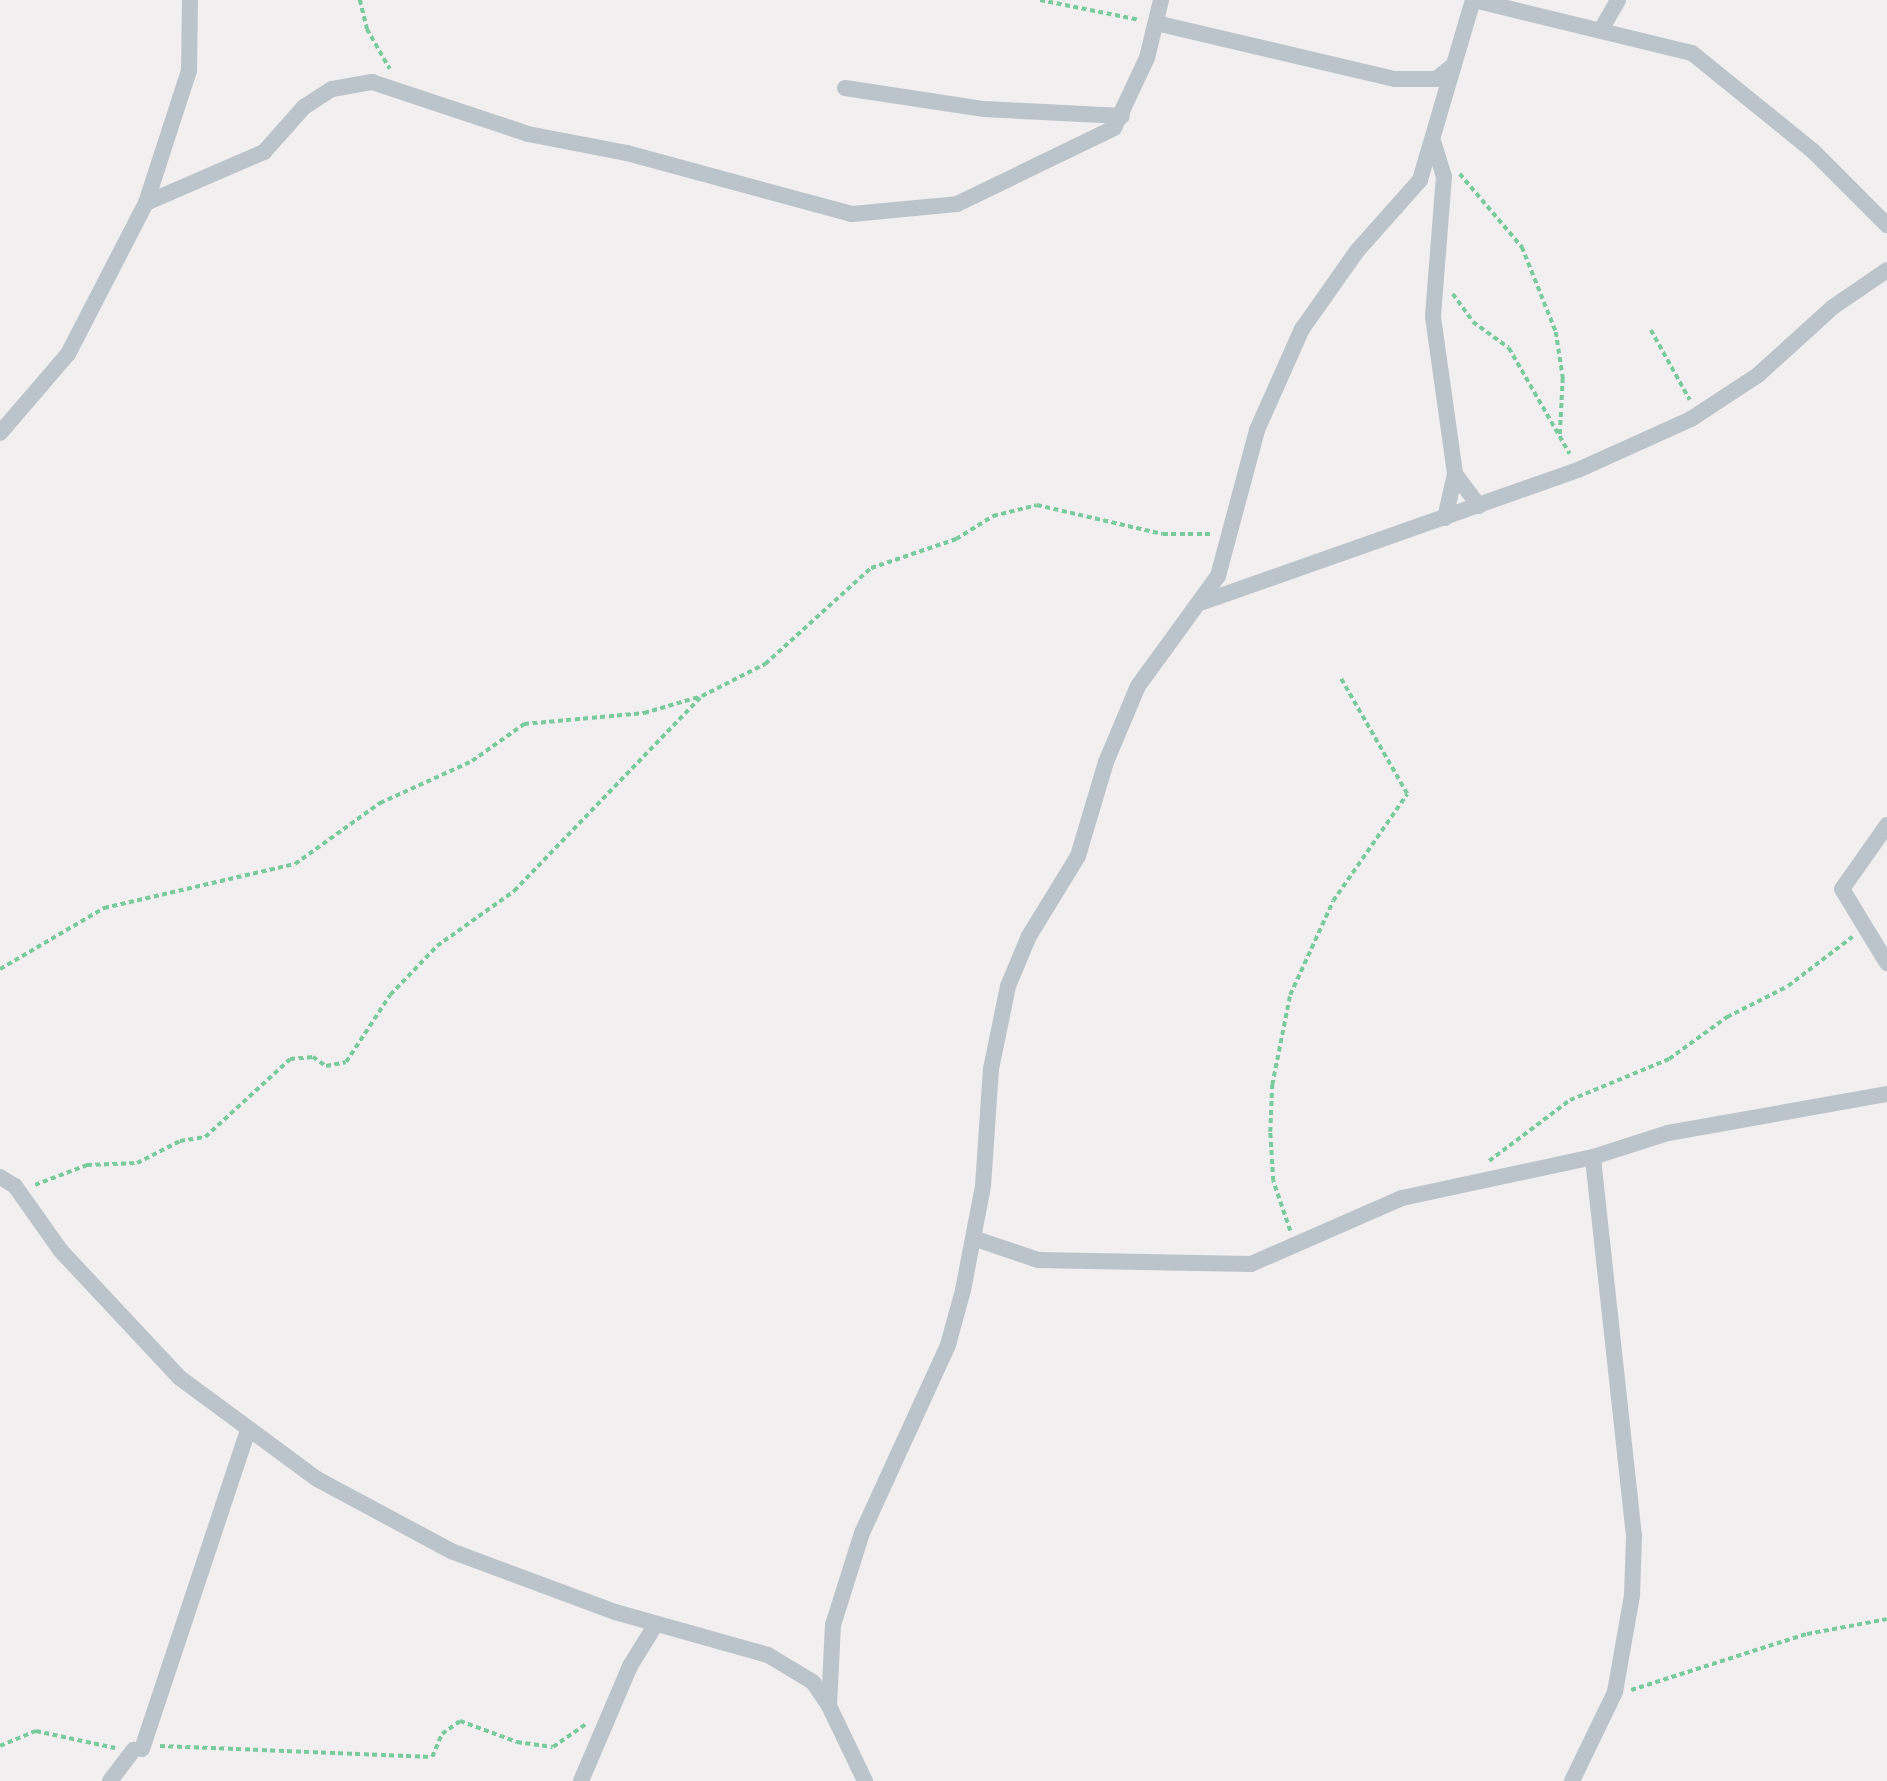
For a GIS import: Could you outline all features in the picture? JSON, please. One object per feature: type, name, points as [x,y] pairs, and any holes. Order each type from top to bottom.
[{"type":"street","points":[[0,433],[68,354],[146,203],[189,71],[190,0]]},
{"type":"street","points":[[146,203],[264,152],[304,107],[332,89],[372,82],[414,92],[528,134],[627,153],[852,214],[957,204],[1101,140],[1122,116],[1156,23],[1161,0]]},
{"type":"street","points":[[829,1706],[828,1657],[839,1604],[862,1533],[948,1345],[976,1239],[991,1069],[1008,986],[1029,936],[1078,856],[1106,762],[1138,686],[1203,602],[1234,535],[1258,430],[1296,340],[1357,251],[1420,180],[1434,144],[1473,0],[1670,44],[1711,64],[1887,225]]},
{"type":"street","points":[[1602,28],[1618,0]]},
{"type":"street","points":[[1156,23],[1395,79],[1436,79],[1454,65]]},
{"type":"street","points":[[845,88],[984,108],[1122,116]]},
{"type":"street","points":[[1434,144],[1444,176],[1433,317],[1455,474],[1446,518]]},
{"type":"street","points":[[1203,602],[1578,470],[1691,419],[1759,375],[1833,306],[1887,270]]},
{"type":"street","points":[[1455,474],[1479,506]]},
{"type":"street","points":[[1887,825],[1842,885],[1863,929],[1887,963]]},
{"type":"street","points":[[976,1239],[1049,1260],[1251,1264],[1295,1246],[1373,1206],[1456,1185],[1593,1157],[1668,1133],[1887,1094]]},
{"type":"street","points":[[1572,1781],[1615,1692],[1632,1596],[1634,1536],[1593,1157]]},
{"type":"street","points":[[0,1177],[15,1186],[120,1315],[247,1433],[372,1513],[451,1551],[656,1624],[768,1655],[813,1682],[829,1706],[865,1781]]},
{"type":"street","points":[[110,1781],[137,1750],[247,1433]]},
{"type":"street","points":[[581,1781],[607,1719],[656,1624]]},
{"type":"path","points":[[360,0],[376,47],[414,92]]},
{"type":"path","points":[[1040,0],[1156,23]]},
{"type":"path","points":[[1434,144],[1522,247],[1561,355],[1560,435]]},
{"type":"path","points":[[1449,286],[1473,322],[1510,349],[1578,470]]},
{"type":"path","points":[[1651,330],[1687,390],[1691,419]]},
{"type":"path","points":[[0,969],[104,908],[295,864],[380,803],[472,761],[524,724],[645,713],[702,695],[765,664],[871,568],[932,549],[1014,509],[1037,505],[1163,534],[1234,535]]},
{"type":"path","points":[[1295,1246],[1270,1160],[1272,1085],[1290,995],[1333,901],[1407,794],[1341,679]]},
{"type":"path","points":[[15,1186],[44,1185],[87,1165],[137,1163],[180,1141],[205,1137],[290,1059],[313,1057],[326,1066],[346,1062],[390,995],[437,946],[514,891],[702,695]]},
{"type":"path","points":[[1456,1185],[1570,1100],[1669,1059],[1727,1017],[1788,986],[1863,929]]},
{"type":"path","points":[[1615,1692],[1807,1633],[1887,1619]]},
{"type":"path","points":[[0,1746],[36,1731],[137,1750],[432,1757],[442,1734],[460,1721],[517,1742],[553,1747],[588,1723],[607,1719]]}]
